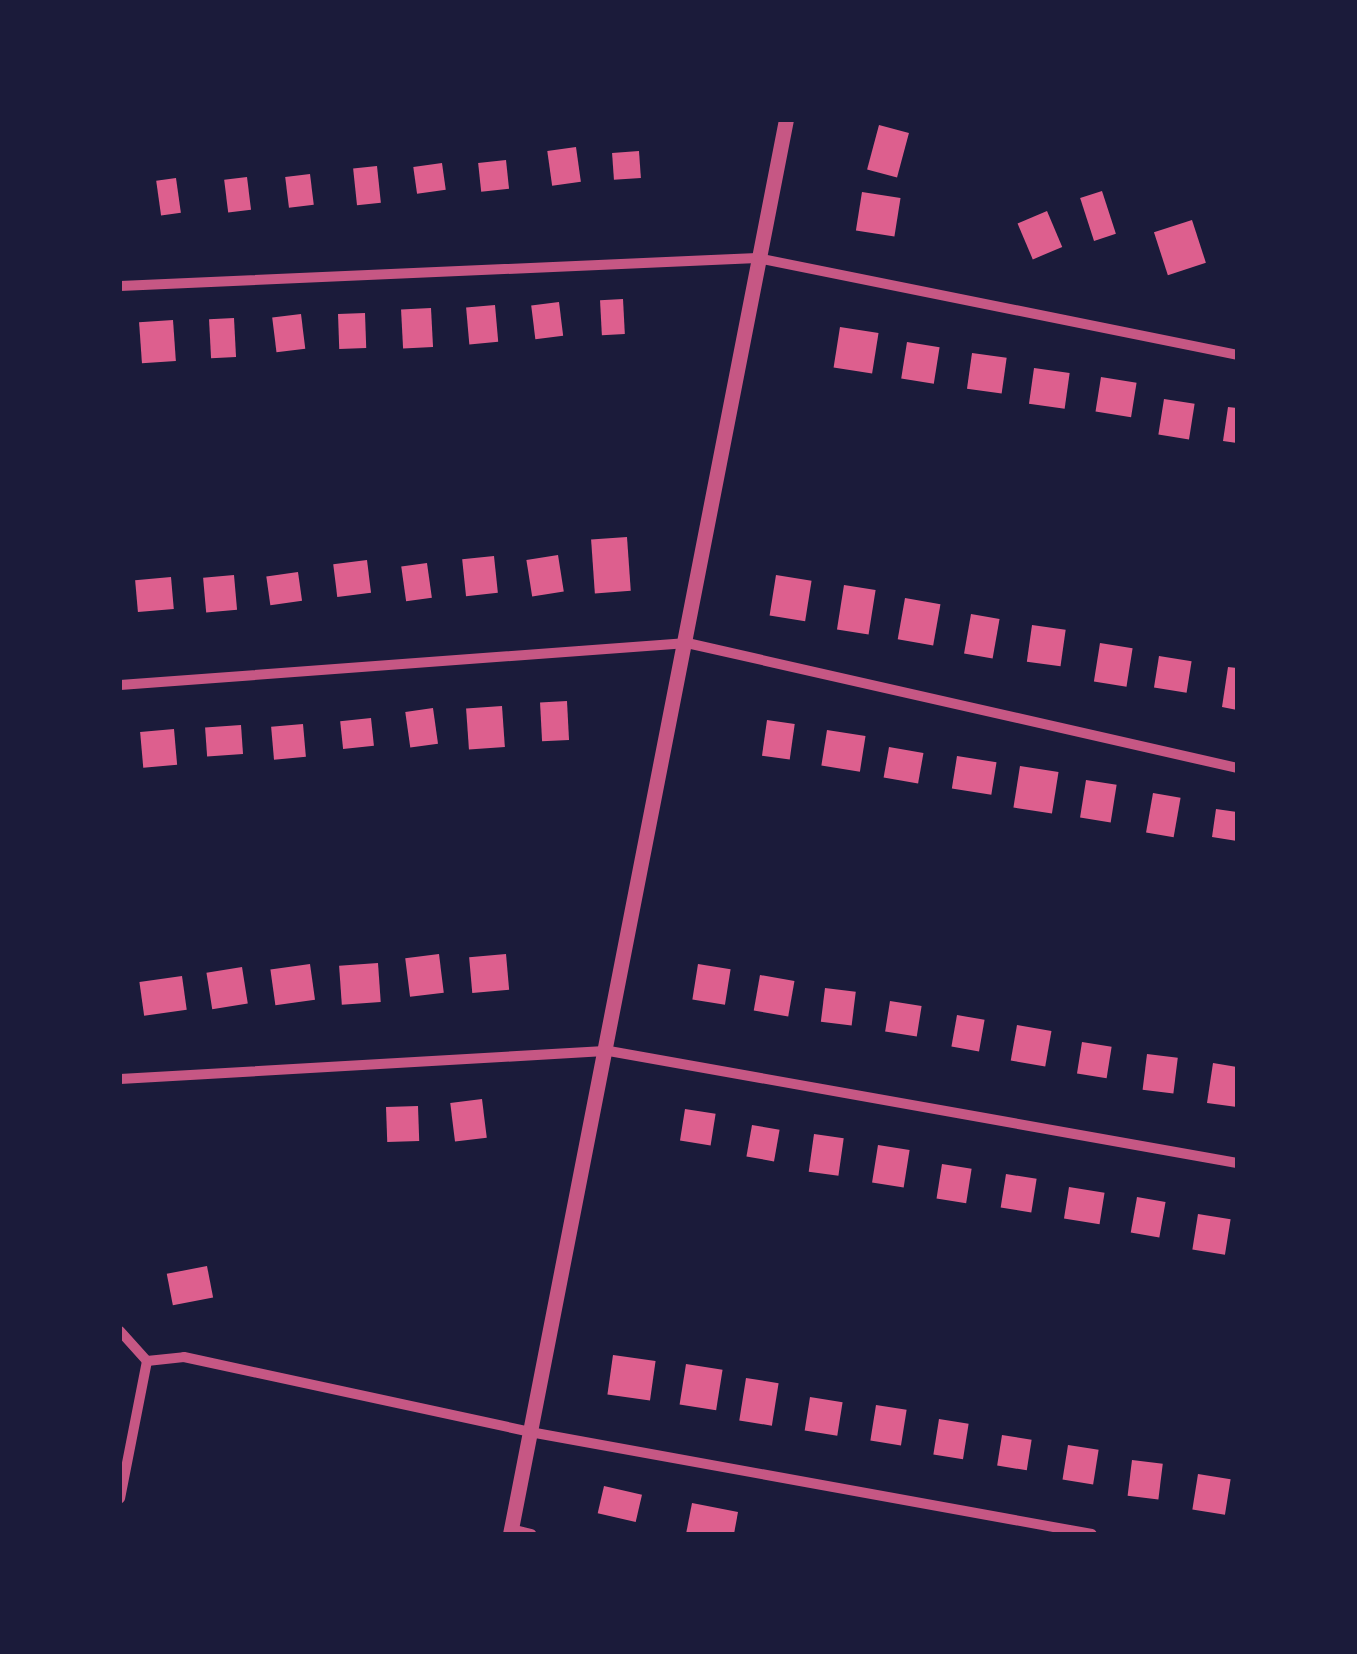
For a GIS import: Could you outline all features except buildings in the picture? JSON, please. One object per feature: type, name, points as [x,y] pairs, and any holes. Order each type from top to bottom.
[{"type":"street","points":[[531,1534],[510,1532],[608,1051],[786,120]]},
{"type":"street","points":[[120,286],[757,258],[1237,356]]},
{"type":"street","points":[[120,685],[687,643],[1237,768]]},
{"type":"street","points":[[120,1080],[608,1051],[1237,1163]]},
{"type":"street","points":[[120,1331],[147,1361]]},
{"type":"street","points":[[147,1361],[184,1357],[530,1432],[1092,1534]]},
{"type":"street","points":[[120,1494],[147,1361]]}]
